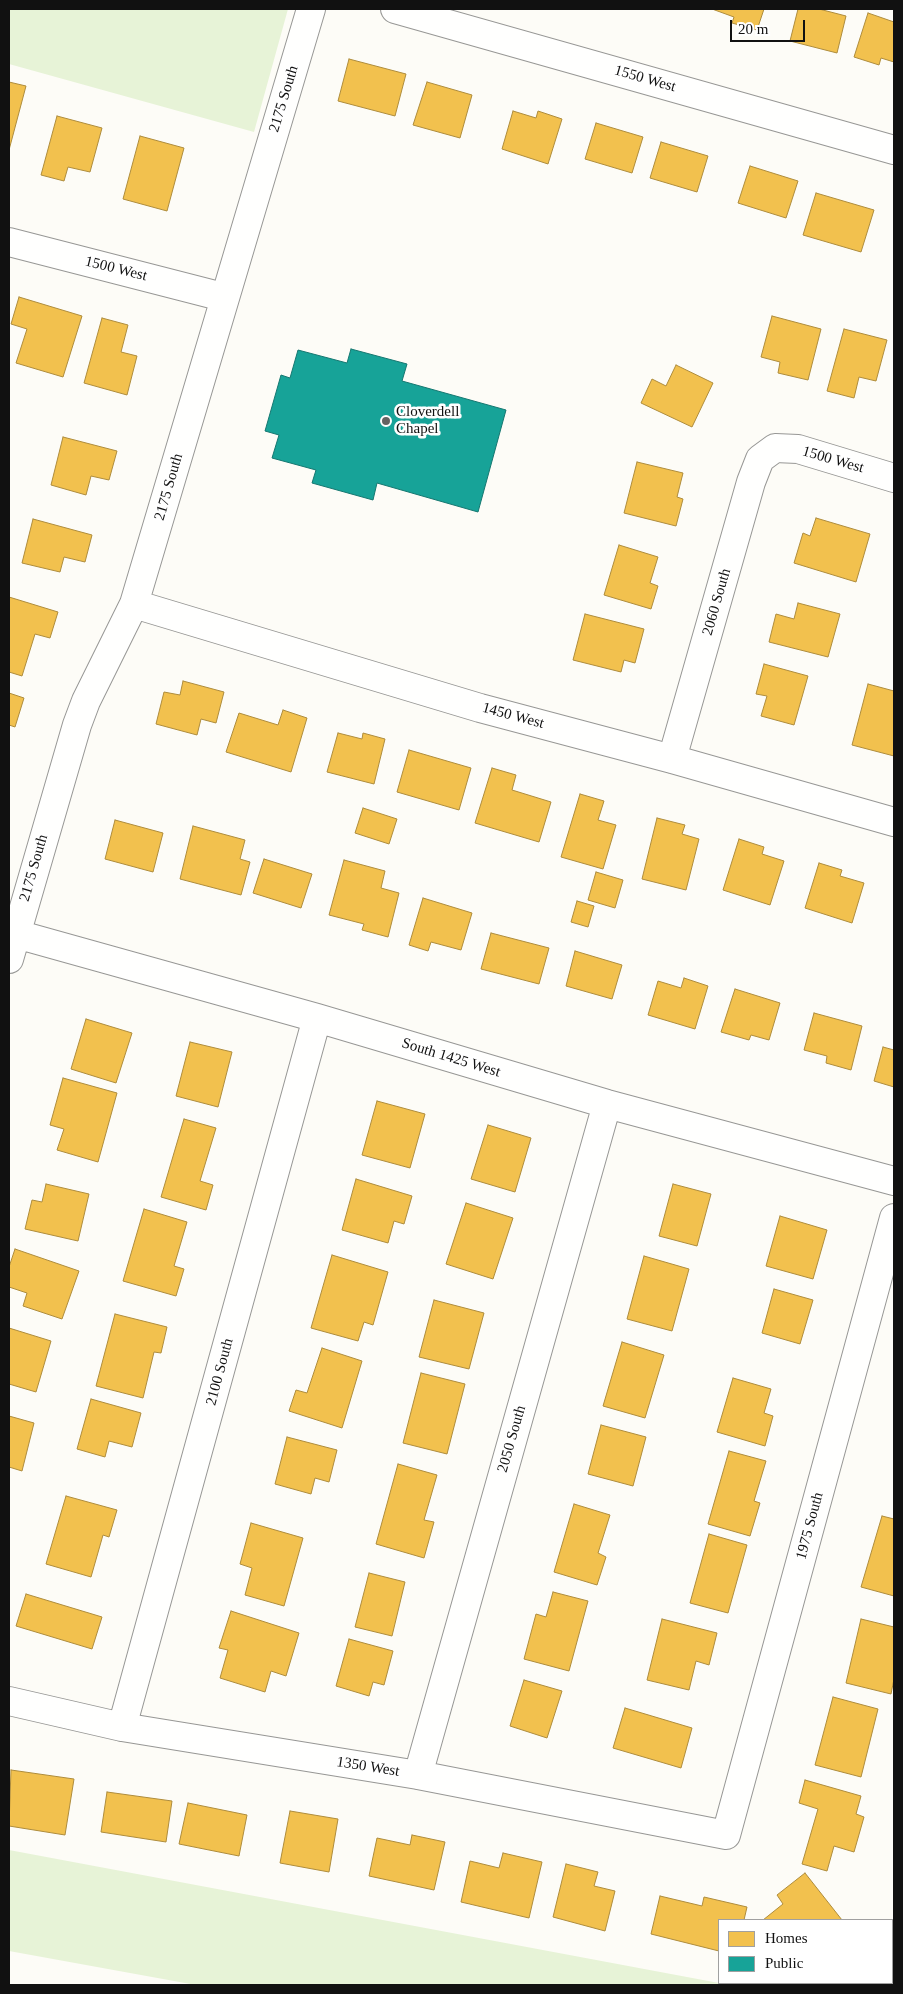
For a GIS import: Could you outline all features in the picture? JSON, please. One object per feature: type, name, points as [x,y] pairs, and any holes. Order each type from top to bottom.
[{"type":"street","name":"2175 South","points":[[11,942],[77,725],[86,702],[134,604],[311,9]]},
{"type":"street","name":"1550 West","points":[[395,9],[894,150]]},
{"type":"street","name":"1500 West","points":[[9,242],[224,297]]},
{"type":"street","name":"1500 West","points":[[771,450],[798,449],[894,478]]},
{"type":"street","name":"2060 South","points":[[672,759],[751,482],[760,459],[771,450]]},
{"type":"street","name":"1450 West","points":[[134,604],[480,708],[672,759],[894,822]]},
{"type":"street","name":"South 1425 West","points":[[11,942],[317,1018],[607,1104],[894,1181]]},
{"type":"street","name":"2100 South","points":[[122,1727],[317,1018]]},
{"type":"street","name":"2050 South","points":[[418,1775],[607,1104]]},
{"type":"street","name":"1975 South","points":[[726,1835],[894,1218]]},
{"type":"street","name":"1350 West","points":[[9,1701],[122,1727],[418,1775],[726,1835]]},
{"type":"green space","points":[[9,9],[288,9],[254,132],[9,64]]},
{"type":"green space","points":[[9,1850],[718,1984],[740,1985],[196,1985],[9,1951]]},
{"type":"building: Homes","points":[[712,9],[764,9],[757,30],[732,23],[734,17]]},
{"type":"building: Homes","points":[[798,9],[819,9],[846,16],[837,53],[790,41]]},
{"type":"building: Homes","points":[[868,13],[894,22],[894,62],[881,58],[879,65],[854,57]]},
{"type":"building: Homes","points":[[349,59],[406,74],[395,116],[338,101]]},
{"type":"building: Homes","points":[[9,82],[26,86],[9,150]]},
{"type":"building: Homes","points":[[427,82],[472,95],[460,138],[413,125]]},
{"type":"building: Homes","points":[[513,111],[536,118],[538,111],[562,119],[548,164],[502,149]]},
{"type":"building: Homes","points":[[57,116],[102,128],[90,172],[68,167],[64,181],[41,175]]},
{"type":"building: Homes","points":[[596,123],[643,137],[632,173],[585,159]]},
{"type":"building: Homes","points":[[140,136],[184,148],[167,211],[123,199]]},
{"type":"building: Homes","points":[[661,142],[708,156],[697,192],[650,178]]},
{"type":"building: Homes","points":[[750,166],[798,181],[786,218],[738,203]]},
{"type":"building: Homes","points":[[816,193],[874,210],[861,252],[803,235]]},
{"type":"building: Homes","points":[[19,297],[82,316],[63,377],[16,363],[27,329],[11,324]]},
{"type":"building: Homes","points":[[772,316],[821,329],[808,380],[778,373],[780,362],[761,357]]},
{"type":"building: Homes","points":[[102,318],[128,325],[121,352],[137,356],[127,395],[84,383]]},
{"type":"building: Homes","points":[[844,329],[887,340],[876,381],[859,377],[854,398],[827,391]]},
{"type":"building: Homes","points":[[676,365],[713,383],[692,427],[641,403],[652,379],[666,386]]},
{"type":"building: Homes","points":[[63,437],[117,451],[109,480],[91,476],[86,495],[51,485]]},
{"type":"building: Homes","points":[[637,462],[683,473],[677,497],[683,499],[676,526],[624,513]]},
{"type":"building: Homes","points":[[816,518],[870,534],[856,582],[794,563],[803,533],[810,536]]},
{"type":"building: Homes","points":[[33,519],[92,535],[85,562],[64,557],[60,572],[22,563]]},
{"type":"building: Homes","points":[[619,545],[658,557],[650,583],[658,586],[651,609],[604,595]]},
{"type":"building: Homes","points":[[9,597],[58,612],[50,638],[35,634],[22,676],[9,672]]},
{"type":"building: Homes","points":[[798,603],[840,614],[828,657],[769,642],[776,614],[794,619]]},
{"type":"building: Homes","points":[[585,614],[644,629],[635,663],[624,660],[621,672],[573,660]]},
{"type":"building: Homes","points":[[764,664],[808,676],[794,725],[761,716],[767,696],[756,694]]},
{"type":"building: Homes","points":[[183,681],[224,692],[216,723],[201,719],[197,735],[156,724],[164,692],[180,695]]},
{"type":"building: Homes","points":[[868,684],[894,691],[894,756],[852,745]]},
{"type":"building: Homes","points":[[9,693],[24,698],[15,727],[9,725]]},
{"type":"building: Homes","points":[[283,710],[307,718],[291,772],[226,752],[239,713],[278,725]]},
{"type":"building: Homes","points":[[338,733],[362,739],[363,733],[385,739],[374,784],[327,772]]},
{"type":"building: Homes","points":[[409,750],[471,768],[459,810],[397,792]]},
{"type":"building: Homes","points":[[492,768],[516,775],[512,790],[551,802],[539,842],[475,823]]},
{"type":"building: Homes","points":[[580,794],[604,801],[598,820],[616,825],[603,869],[561,857]]},
{"type":"building: Homes","points":[[363,808],[397,819],[389,844],[355,833]]},
{"type":"building: Homes","points":[[657,818],[685,825],[682,834],[699,839],[686,890],[642,879]]},
{"type":"building: Homes","points":[[115,820],[163,833],[153,872],[105,859]]},
{"type":"building: Homes","points":[[193,826],[245,840],[240,859],[250,862],[241,895],[180,879]]},
{"type":"building: Homes","points":[[739,839],[764,847],[762,854],[784,861],[770,905],[723,890]]},
{"type":"building: Homes","points":[[264,859],[312,874],[301,908],[253,893]]},
{"type":"building: Homes","points":[[344,860],[385,871],[381,888],[399,893],[388,937],[362,930],[364,924],[329,915]]},
{"type":"building: Homes","points":[[819,863],[842,870],[840,876],[864,883],[852,923],[805,908]]},
{"type":"building: Homes","points":[[596,872],[623,880],[615,908],[588,900]]},
{"type":"building: Homes","points":[[423,898],[472,913],[461,950],[431,942],[428,951],[409,945]]},
{"type":"building: Homes","points":[[577,901],[594,906],[588,927],[571,922]]},
{"type":"building: Homes","points":[[491,933],[549,948],[539,984],[481,969]]},
{"type":"building: Homes","points":[[575,951],[622,965],[612,999],[566,986]]},
{"type":"building: Homes","points":[[684,978],[708,986],[695,1029],[648,1015],[658,981],[681,988]]},
{"type":"building: Homes","points":[[735,989],[780,1003],[769,1040],[751,1035],[749,1040],[721,1032]]},
{"type":"building: Homes","points":[[814,1013],[862,1026],[851,1070],[826,1063],[827,1056],[804,1050]]},
{"type":"building: Homes","points":[[86,1019],[132,1033],[116,1083],[71,1069]]},
{"type":"building: Homes","points":[[190,1042],[232,1052],[218,1107],[176,1096]]},
{"type":"building: Homes","points":[[883,1047],[894,1050],[894,1087],[874,1081]]},
{"type":"building: Homes","points":[[63,1078],[117,1093],[98,1162],[57,1150],[64,1129],[50,1125]]},
{"type":"building: Homes","points":[[377,1101],[425,1114],[410,1168],[362,1155]]},
{"type":"building: Homes","points":[[184,1119],[216,1128],[200,1181],[213,1185],[206,1210],[161,1197]]},
{"type":"building: Homes","points":[[488,1125],[531,1138],[515,1192],[471,1179]]},
{"type":"building: Homes","points":[[356,1179],[412,1196],[404,1224],[394,1221],[388,1243],[342,1230]]},
{"type":"building: Homes","points":[[46,1184],[89,1194],[78,1241],[25,1229],[32,1200],[42,1202]]},
{"type":"building: Homes","points":[[673,1184],[711,1194],[697,1246],[659,1236]]},
{"type":"building: Homes","points":[[466,1203],[513,1218],[493,1279],[446,1264]]},
{"type":"building: Homes","points":[[144,1209],[187,1222],[174,1266],[184,1269],[176,1296],[123,1281]]},
{"type":"building: Homes","points":[[780,1216],[827,1230],[813,1279],[766,1266]]},
{"type":"building: Homes","points":[[15,1249],[79,1271],[62,1319],[23,1306],[27,1293],[9,1287],[9,1267]]},
{"type":"building: Homes","points":[[332,1255],[388,1272],[373,1325],[364,1322],[358,1341],[311,1328]]},
{"type":"building: Homes","points":[[644,1256],[689,1269],[672,1331],[627,1319]]},
{"type":"building: Homes","points":[[774,1289],[813,1300],[800,1344],[762,1333]]},
{"type":"building: Homes","points":[[434,1300],[484,1313],[469,1369],[419,1357]]},
{"type":"building: Homes","points":[[115,1314],[167,1327],[161,1353],[154,1352],[143,1398],[96,1386]]},
{"type":"building: Homes","points":[[9,1328],[51,1341],[36,1392],[9,1384]]},
{"type":"building: Homes","points":[[622,1342],[664,1355],[645,1418],[603,1406]]},
{"type":"building: Homes","points":[[322,1348],[362,1361],[342,1428],[289,1411],[296,1390],[307,1393]]},
{"type":"building: Homes","points":[[421,1373],[465,1384],[447,1454],[403,1443]]},
{"type":"building: Homes","points":[[733,1378],[771,1389],[764,1413],[773,1416],[765,1446],[717,1432]]},
{"type":"building: Homes","points":[[91,1399],[141,1413],[132,1447],[109,1441],[105,1457],[77,1449]]},
{"type":"building: Homes","points":[[9,1416],[34,1423],[22,1471],[9,1467]]},
{"type":"building: Homes","points":[[601,1425],[646,1437],[633,1486],[588,1474]]},
{"type":"building: Homes","points":[[287,1437],[337,1450],[329,1482],[315,1478],[311,1494],[275,1484]]},
{"type":"building: Homes","points":[[729,1451],[766,1461],[754,1501],[760,1503],[750,1536],[708,1524]]},
{"type":"building: Homes","points":[[398,1464],[437,1475],[424,1520],[434,1522],[424,1558],[376,1544]]},
{"type":"building: Homes","points":[[66,1496],[117,1510],[109,1537],[103,1535],[91,1577],[46,1564]]},
{"type":"building: Homes","points":[[574,1504],[610,1515],[598,1553],[606,1557],[597,1585],[554,1572]]},
{"type":"building: Homes","points":[[882,1516],[894,1519],[894,1596],[861,1587]]},
{"type":"building: Homes","points":[[251,1523],[303,1538],[284,1606],[245,1595],[252,1568],[240,1564]]},
{"type":"building: Homes","points":[[709,1534],[747,1545],[728,1613],[690,1603]]},
{"type":"building: Homes","points":[[369,1573],[405,1582],[392,1636],[355,1627]]},
{"type":"building: Homes","points":[[553,1592],[588,1601],[569,1671],[524,1659],[536,1614],[546,1617]]},
{"type":"building: Homes","points":[[26,1594],[102,1617],[92,1649],[16,1626]]},
{"type":"building: Homes","points":[[231,1611],[299,1633],[286,1676],[271,1671],[265,1692],[220,1678],[228,1650],[219,1648]]},
{"type":"building: Homes","points":[[662,1619],[717,1633],[709,1665],[696,1661],[689,1690],[647,1680]]},
{"type":"building: Homes","points":[[861,1619],[894,1627],[894,1679],[891,1694],[846,1683]]},
{"type":"building: Homes","points":[[349,1639],[393,1651],[384,1685],[373,1682],[369,1696],[336,1686]]},
{"type":"building: Homes","points":[[524,1680],[562,1691],[547,1738],[510,1726]]},
{"type":"building: Homes","points":[[833,1697],[878,1709],[861,1777],[815,1765]]},
{"type":"building: Homes","points":[[625,1708],[692,1728],[681,1768],[613,1748]]},
{"type":"building: Homes","points":[[11,1770],[74,1779],[65,1835],[9,1826]]},
{"type":"building: Homes","points":[[805,1780],[861,1796],[856,1814],[864,1817],[854,1852],[834,1846],[827,1871],[802,1864],[818,1809],[799,1803]]},
{"type":"building: Homes","points":[[107,1792],[172,1801],[166,1842],[101,1832]]},
{"type":"building: Homes","points":[[188,1803],[247,1815],[239,1856],[179,1844]]},
{"type":"building: Homes","points":[[290,1811],[338,1819],[329,1872],[280,1863]]},
{"type":"building: Homes","points":[[412,1835],[445,1842],[434,1890],[369,1876],[377,1838],[410,1845]]},
{"type":"building: Homes","points":[[503,1853],[542,1862],[529,1918],[461,1902],[470,1861],[499,1868]]},
{"type":"building: Homes","points":[[566,1864],[598,1872],[594,1886],[615,1891],[605,1931],[553,1917]]},
{"type":"building: Homes","points":[[805,1873],[841,1919],[764,1919],[783,1904],[777,1895]]},
{"type":"building: Homes","points":[[660,1896],[702,1906],[704,1897],[747,1907],[744,1919],[718,1919],[718,1951],[651,1934]]},
{"type":"building: Homes","points":[[894,1943],[894,1985],[890,1984],[893,1984]]},
{"type":"building: Public","name":"Cloverdell Chapel","points":[[351,349],[407,364],[402,381],[506,410],[478,512],[377,483],[373,500],[312,483],[316,470],[272,458],[279,435],[265,431],[281,375],[290,378],[298,350],[347,363]]},
{"type":"place","name":"Cloverdell Chapel","points":[[386,421]]}]
